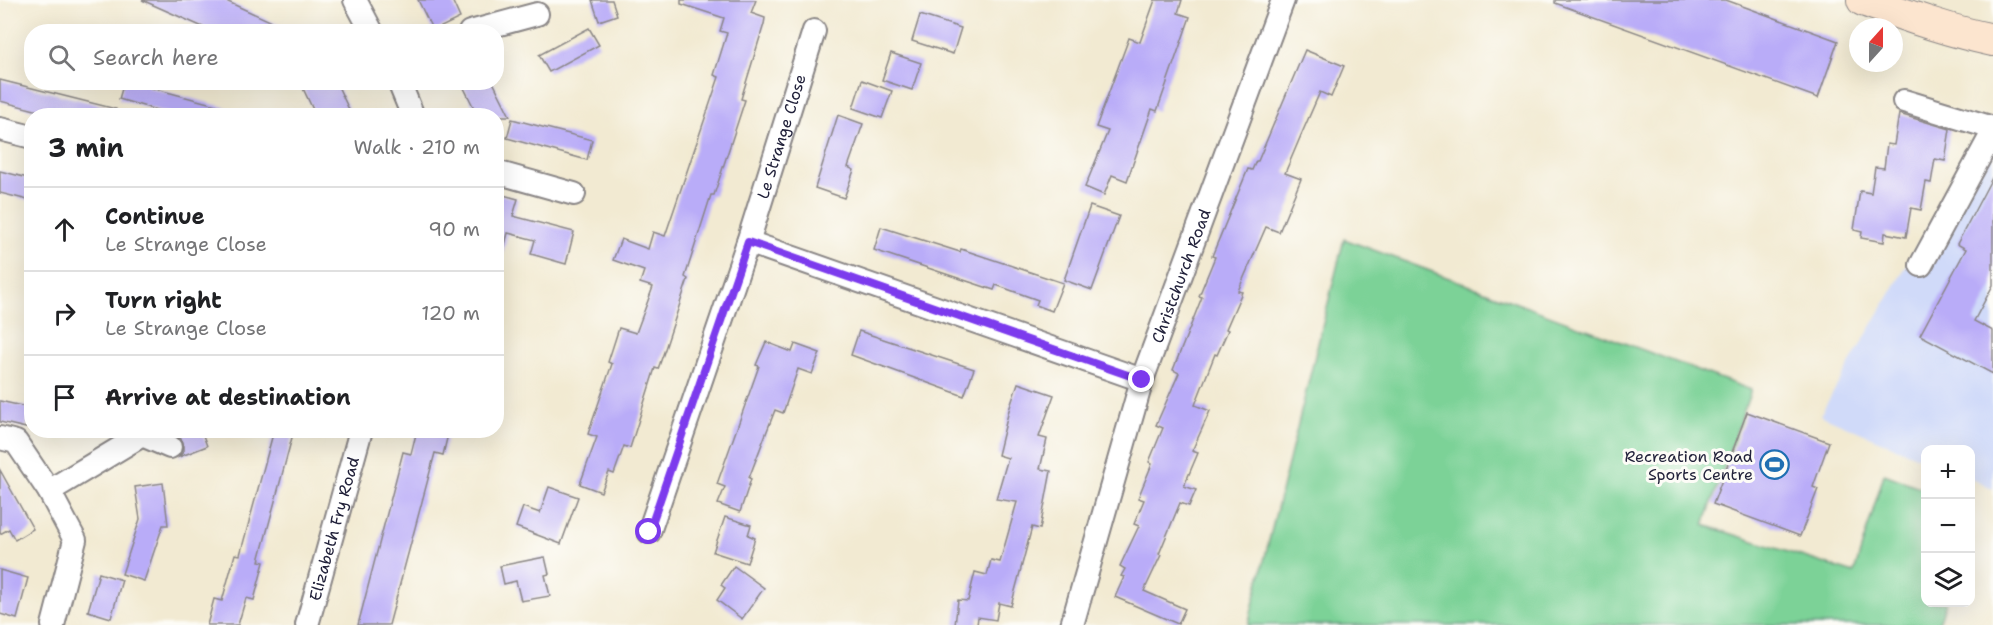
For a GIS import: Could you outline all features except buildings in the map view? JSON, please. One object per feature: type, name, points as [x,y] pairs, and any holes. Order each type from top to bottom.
[{"type":"main road","points":[[1863,0],[1912,18],[1993,40]]},
{"type":"street","points":[[355,0],[368,24]]},
{"type":"street","name":"Christchurch Road","points":[[1072,625],[1142,380],[1283,0]]},
{"type":"street","points":[[500,24],[537,14]]},
{"type":"street","name":"Le Strange Close","points":[[649,532],[748,242],[814,31]]},
{"type":"street","points":[[402,90],[410,108]]},
{"type":"street","points":[[1904,101],[1993,130],[1921,265]]},
{"type":"street","points":[[0,129],[24,135]]},
{"type":"street","points":[[504,174],[574,194]]},
{"type":"street","points":[[748,242],[1142,380]]},
{"type":"street","points":[[0,438],[16,442],[49,491],[75,540],[52,625]]},
{"type":"street","points":[[49,491],[134,438]]},
{"type":"street","points":[[152,438],[170,447]]},
{"type":"street","name":"Elizabeth Fry Road","points":[[307,625],[359,438]]},
{"type":"shaded area","points":[[1993,116],[1993,489],[1975,481],[1975,445],[1921,445],[1921,458],[1820,415]]},
{"type":"green space","points":[[1344,239],[1751,390],[1704,525],[1854,573],[1884,474],[1921,488],[1921,607],[1945,607],[1938,625],[1248,625]]},
{"type":"place","name":"Recreation Road Sports Centre","points":[[1774,465]]},
{"type":"route","points":[[649,532],[748,242],[1142,380]]}]
